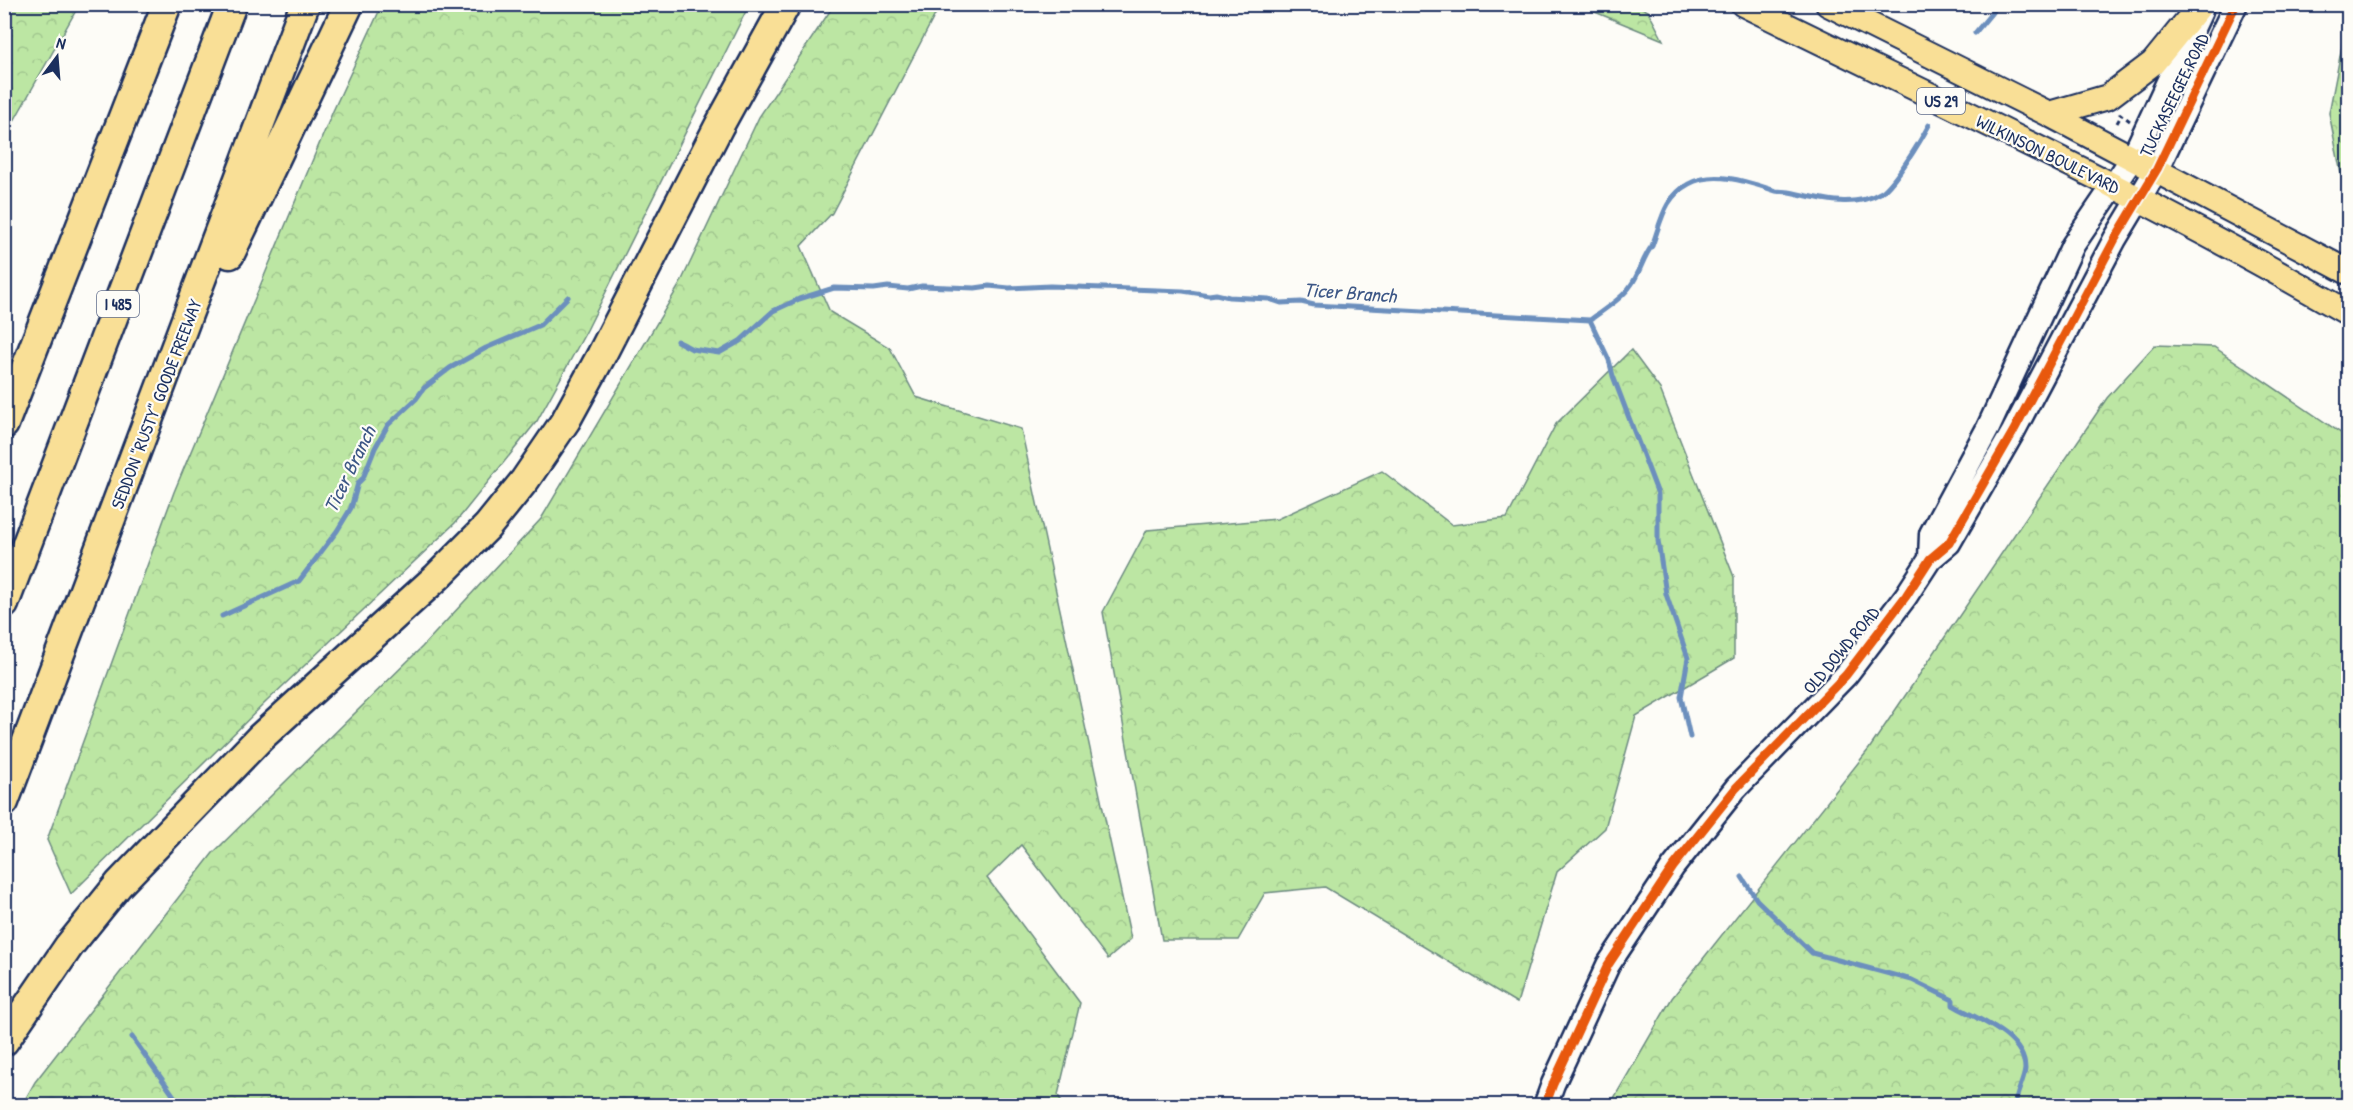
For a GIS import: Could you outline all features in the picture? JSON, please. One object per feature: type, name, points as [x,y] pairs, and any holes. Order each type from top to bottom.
[{"type":"highway","points":[[4,424],[166,4]]},
{"type":"highway","name":"I 485","points":[[4,604],[232,4]]},
{"type":"highway","name":"SEDDON \"RUSTY\" GOODE FREEWAY","points":[[4,802],[151,418],[305,4]]},
{"type":"highway","points":[[151,418],[349,4]]},
{"type":"highway","points":[[4,1041],[69,945],[119,884],[261,737],[437,577],[487,527],[525,480],[566,420],[719,126],[786,4]]},
{"type":"main road","name":"WILKINSON BOULEVARD","points":[[1743,4],[2115,185],[2284,275],[2349,313]]},
{"type":"main road","name":"WILKINSON BOULEVARD","points":[[1828,4],[2157,169],[2349,272]]},
{"type":"main road","points":[[2049,114],[2108,97],[2153,63],[2203,4]]},
{"type":"street","name":"TUCKASEEGEE ROAD","points":[[2115,185],[2133,157],[2203,4]]},
{"type":"street","name":"TUCKASEEGEE ROAD","points":[[2139,198],[2157,169],[2236,4]]},
{"type":"street","name":"OLD DOWD ROAD","points":[[1930,559],[1931,534],[1988,428],[2073,245],[2115,185]]},
{"type":"street","name":"OLD DOWD ROAD","points":[[1545,1106],[1608,965],[1673,867],[1736,788],[1846,675],[1906,596],[1930,559],[1949,543],[2139,198]]},
{"type":"path","points":[[2116,109],[2121,116],[2131,122]]},
{"type":"path","points":[[2117,123],[2121,116]]},
{"type":"green space","points":[[4,5],[79,5],[5,137]]},
{"type":"green space","points":[[382,5],[749,5],[587,330],[537,421],[455,523],[266,702],[71,894],[47,840],[174,492],[333,111]]},
{"type":"green space","points":[[834,5],[949,5],[936,13],[832,213],[801,246],[830,312],[890,348],[916,397],[1021,429],[1131,939],[1108,959],[1021,845],[987,878],[1080,1003],[1058,1095],[1063,1105],[22,1105],[35,1082],[213,853],[422,647],[541,519],[680,284],[759,117]]},
{"type":"green space","points":[[1578,5],[1636,5],[1648,11],[1663,40]]},
{"type":"green space","points":[[2348,15],[2348,182],[2341,174],[2329,113]]},
{"type":"green space","points":[[2155,345],[2214,347],[2348,438],[2348,1105],[1610,1105],[1672,998],[1869,749],[2107,398]]},
{"type":"green space","points":[[1631,350],[1660,389],[1734,577],[1734,658],[1636,716],[1605,828],[1557,872],[1517,1003],[1325,887],[1265,893],[1238,940],[1162,940],[1103,612],[1147,530],[1277,519],[1382,471],[1452,525],[1507,518],[1556,424]]},
{"type":"waterway","name":"Ticer Branch","points":[[1975,33],[1999,4]]},
{"type":"waterway","name":"Ticer Branch","points":[[677,341],[692,349],[719,353],[740,341],[773,311],[799,299],[834,288],[1050,286],[1183,291],[1269,299],[1281,303],[1301,302],[1314,305],[1590,320],[1618,300],[1631,285],[1652,246],[1668,204],[1679,191],[1691,183],[1704,179],[1732,179],[1776,191],[1836,201],[1859,200],[1882,192],[1894,180],[1929,125]]},
{"type":"waterway","name":"Ticer Branch","points":[[222,616],[299,581],[337,531],[351,508],[358,483],[363,478],[375,448],[388,425],[416,399],[424,388],[450,368],[486,348],[540,325],[568,297]]},
{"type":"waterway","points":[[1590,320],[1609,360],[1658,494],[1658,541],[1666,594],[1688,658],[1681,697],[1690,737]]},
{"type":"waterway","points":[[1742,877],[1757,900],[1812,953],[1912,980],[1953,1000],[1953,1005],[2009,1038],[2023,1057],[2025,1069],[2015,1106]]},
{"type":"waterway","points":[[132,1037],[181,1106]]},
{"type":"cycle path","points":[[1545,1106],[1608,965],[1673,867],[1736,788],[1846,675],[1906,596],[1930,559],[1949,543],[2013,432],[2115,239],[2157,169],[2236,4]]}]
